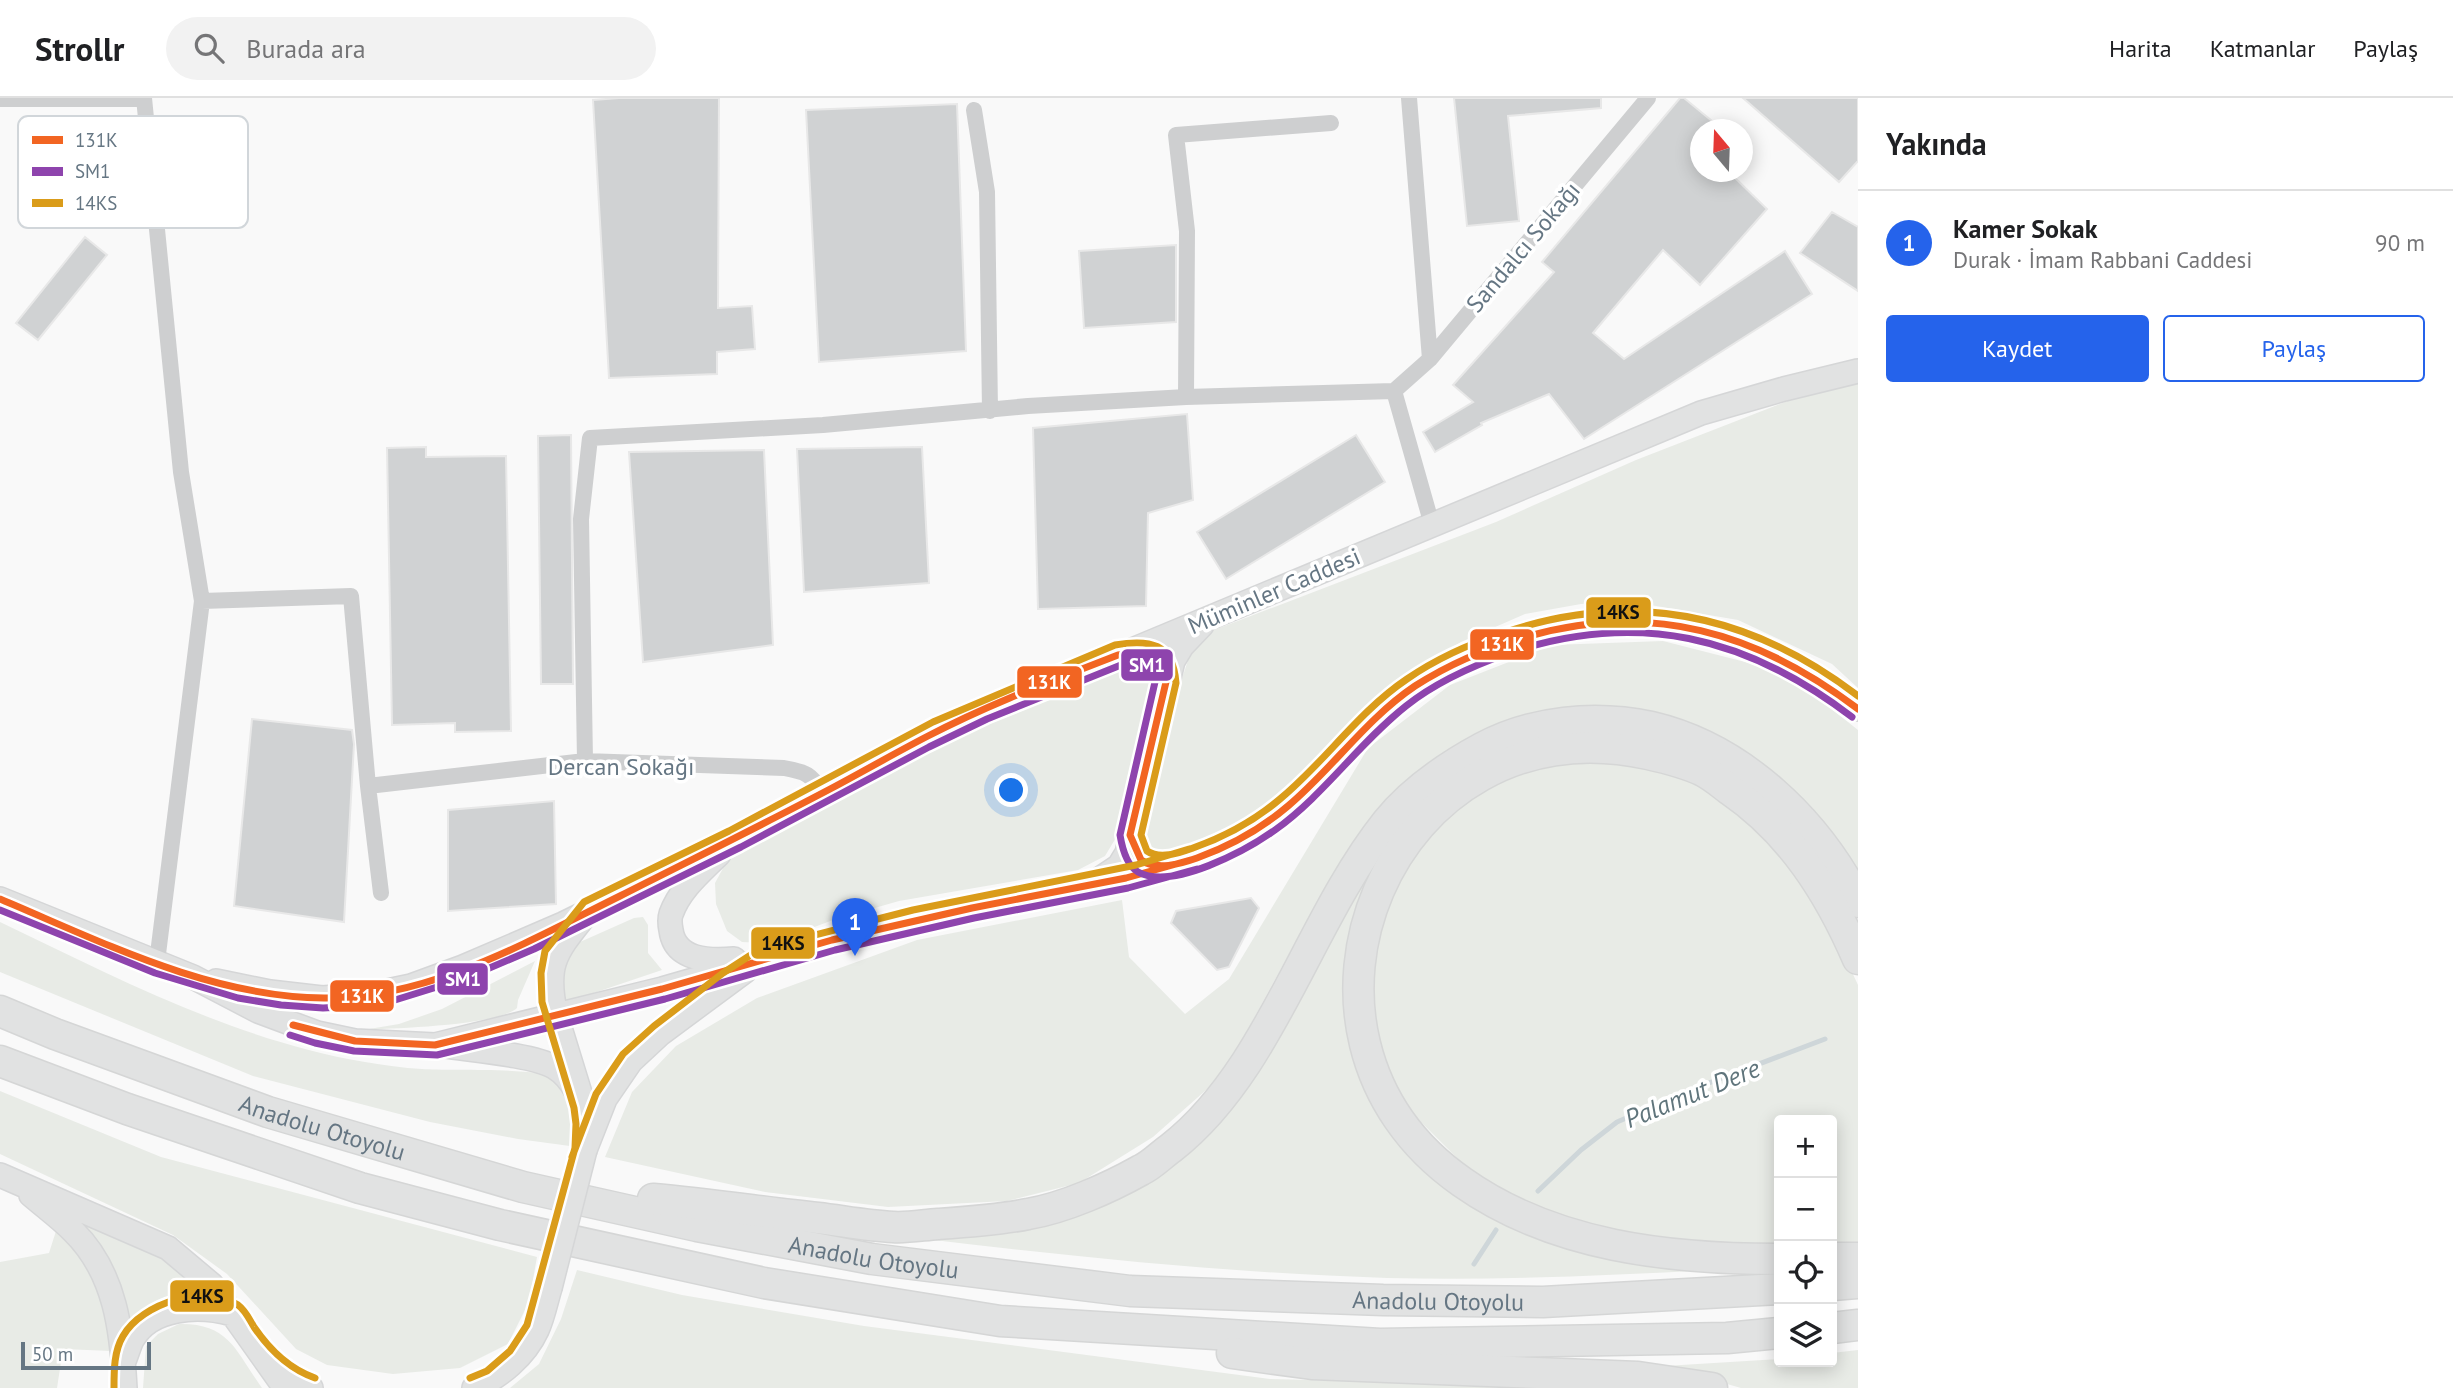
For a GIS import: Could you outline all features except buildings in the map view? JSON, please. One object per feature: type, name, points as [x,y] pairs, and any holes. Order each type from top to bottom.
[{"type":"highway","points":[[523,1186],[894,1227],[978,1222],[1032,1214],[1089,1194],[1144,1169],[1185,1137],[1220,1100],[1265,1030],[1332,903],[1387,821],[1418,790],[1459,760],[1495,741],[1532,728],[1567,723],[1608,722],[1644,726],[1684,735],[1723,755],[1760,779],[1788,807],[1816,838],[1858,902]]},
{"type":"highway","points":[[1774,1259],[1649,1252],[1578,1237],[1518,1215],[1461,1182],[1430,1155],[1404,1125],[1371,1066],[1363,1038],[1359,983],[1359,955],[1366,921],[1379,887],[1407,839],[1435,809],[1475,778],[1501,765],[1541,753],[1580,747],[1629,750],[1665,757],[1705,772],[1748,802],[1789,842],[1818,880],[1842,920],[1858,958]]},
{"type":"highway","name":"Anadolu Otoyolu","points":[[0,1011],[55,1034],[268,1112],[523,1186],[697,1226],[872,1259],[1129,1291],[1382,1300],[1543,1302],[1774,1289]]},
{"type":"highway","name":"Anadolu Otoyolu","points":[[0,1061],[127,1109],[360,1188],[500,1225],[764,1283],[1000,1321],[1380,1344],[1727,1338],[1774,1333]]},
{"type":"highway","points":[[1837,1258],[1858,1258]]},
{"type":"highway","points":[[1837,1285],[1858,1283]]},
{"type":"highway","points":[[1000,1321],[1312,1364],[1637,1377],[1712,1388]]},
{"type":"highway","points":[[1837,1327],[1858,1325]]},
{"type":"main road","name":"Müminler Caddesi","points":[[193,977],[270,992],[322,998],[368,995],[411,986],[463,967],[590,910],[734,840],[938,731],[1701,413],[1858,371]]},
{"type":"main road","points":[[1079,888],[1106,876],[1119,866],[1127,853],[1173,661],[1192,634],[1210,619]]},
{"type":"main road","points":[[435,1045],[662,989],[765,958],[915,920],[1079,888],[1181,863],[1241,839],[1270,821],[1295,801],[1382,713],[1421,682],[1493,647],[1556,628],[1590,622],[1644,622],[1733,638],[1767,651],[1808,672],[1858,709]]},
{"type":"main road","points":[[1118,655],[1141,652],[1154,656],[1165,672],[1166,682]]},
{"type":"main road","points":[[1130,835],[1142,862],[1154,866],[1181,863]]},
{"type":"main road","points":[[734,840],[687,886],[669,918],[671,935],[688,955],[703,960],[765,958]]},
{"type":"main road","points":[[0,899],[193,977],[258,1011],[317,1033],[355,1041],[435,1045],[528,1059],[552,1066],[568,1077],[584,1106]]},
{"type":"main road","points":[[585,1150],[587,1123],[584,1106],[556,1015],[552,986],[554,957],[590,910]]},
{"type":"main road","points":[[474,1388],[493,1380],[518,1357],[537,1330],[585,1150],[605,1099],[631,1062],[660,1034],[729,981],[765,958]]},
{"type":"main road","points":[[6,1177],[168,1248],[212,1285],[285,1388]]},
{"type":"main road","points":[[6,1177],[75,1232],[107,1280],[122,1341],[125,1388]]},
{"type":"main road","points":[[123,1363],[133,1338],[154,1320],[170,1312],[189,1308],[214,1309],[232,1314]]},
{"type":"main road","points":[[264,1358],[298,1385],[311,1388]]},
{"type":"street","points":[[1409,98],[1430,359]]},
{"type":"street","name":"Sandalcı Sokağı","points":[[1394,391],[1430,359],[1648,98]]},
{"type":"street","points":[[0,99],[144,99]]},
{"type":"street","points":[[974,110],[987,192],[990,411]]},
{"type":"street","points":[[1186,397],[1187,231],[1176,135],[1331,123]]},
{"type":"street","points":[[157,228],[181,472],[202,601],[157,962]]},
{"type":"street","points":[[585,761],[581,519],[590,438],[823,425],[1186,397],[1394,391],[1433,524]]},
{"type":"street","points":[[202,601],[351,596],[368,786],[381,893]]},
{"type":"street","name":"Dercan Sokağı","points":[[368,786],[585,761],[784,768],[813,777],[823,793]]},
{"type":"shaded area","points":[[1858,380],[1858,688],[1832,664],[1738,620],[1633,602],[1581,604],[1525,614],[1461,642],[1382,693],[1312,764],[1240,825],[1178,854],[1156,856],[1144,844],[1180,684],[1196,637],[1496,522],[1636,460],[1831,384]]},
{"type":"shaded area","points":[[1663,641],[1761,666],[1819,699],[1858,730],[1858,879],[1761,765],[1533,716],[1472,735],[1434,759],[1398,787],[1354,843],[1308,919],[1223,1075],[1153,1137],[1079,1183],[1007,1201],[888,1207],[765,1192],[605,1157],[632,1092],[676,1046],[757,998],[917,940],[1122,900],[1129,957],[1185,1014],[1229,979],[1368,748],[1450,685],[1552,645]]},
{"type":"shaded area","points":[[1134,668],[1150,675],[1157,694],[1120,831],[1105,856],[1078,870],[899,901],[833,920],[780,940],[742,942],[727,931],[716,904],[715,883],[727,861],[940,741],[1115,669]]},
{"type":"shaded area","points":[[1580,731],[1621,733],[1657,739],[1728,768],[1727,771],[1779,812],[1808,845],[1851,913],[1858,936],[1836,894],[1809,854],[1778,817],[1742,786],[1692,758],[1639,742],[1586,738],[1533,745],[1483,764],[1438,793],[1400,832],[1371,882],[1356,925],[1348,968],[1349,1012],[1358,1056],[1384,1113],[1408,1146],[1437,1175],[1491,1215],[1520,1228],[1586,1250],[1731,1269],[1516,1278],[1387,1278],[1152,1263],[917,1238],[1001,1232],[1060,1219],[1085,1211],[1133,1189],[1176,1162],[1214,1126],[1258,1068],[1355,884],[1406,815],[1436,785],[1471,761],[1512,743]]},
{"type":"shaded area","points":[[1560,759],[1643,763],[1703,785],[1778,846],[1836,938],[1858,985],[1858,1243],[1837,1245],[1837,1115],[1774,1115],[1774,1245],[1670,1242],[1554,1217],[1476,1177],[1405,1106],[1385,1066],[1369,989],[1381,908],[1420,839],[1483,787]]},
{"type":"shaded area","points":[[643,917],[648,925],[648,953],[662,970],[561,1004],[562,959],[580,942],[634,918]]},
{"type":"shaded area","points":[[0,922],[178,1005],[270,1039],[317,1052],[408,1068],[531,1072],[554,1078],[569,1100],[573,1129],[570,1146],[430,1122],[253,1076],[0,972]]},
{"type":"shaded area","points":[[535,961],[517,1008],[506,1014],[444,1025],[363,1030],[399,1024],[442,1009]]},
{"type":"shaded area","points":[[0,1091],[161,1157],[537,1257],[529,1302],[508,1344],[460,1368],[393,1374],[327,1365],[296,1349],[227,1274],[173,1235],[0,1154]]},
{"type":"shaded area","points":[[54,1209],[163,1258],[207,1294],[183,1295],[161,1301],[142,1312],[128,1331]]},
{"type":"shaded area","points":[[56,1231],[85,1259],[107,1312],[111,1351],[63,1349],[57,1388],[0,1388],[0,1262],[49,1253]]},
{"type":"shaded area","points":[[577,1270],[682,1295],[864,1326],[1270,1379],[1632,1388],[510,1388],[539,1364],[561,1319]]},
{"type":"shaded area","points":[[179,1324],[196,1325],[221,1334],[238,1352],[262,1388],[143,1388],[146,1346],[158,1334]]},
{"type":"shaded area","points":[[1858,1350],[1858,1388],[1741,1388],[1665,1366],[1774,1359],[1774,1367],[1837,1367],[1837,1352]]},
{"type":"waterway","name":"Palamut Dere","points":[[1538,1191],[1581,1150],[1617,1122],[1693,1089],[1825,1039]]},
{"type":"waterway","name":"Palamut Dere","points":[[1474,1264],[1496,1230]]},
{"type":"transit line","name":"14KS","points":[[470,1378],[487,1371],[510,1351],[527,1325],[575,1148],[574,1108],[542,1002],[541,973],[545,951],[584,902],[729,831],[933,722],[1115,645],[1139,643],[1158,647],[1170,659],[1176,683],[1141,835],[1147,851],[1170,855],[1216,839],[1260,814],[1296,785],[1373,706],[1418,672],[1478,642],[1551,620],[1598,613],[1644,612],[1689,617],[1733,628],[1776,645],[1817,668],[1858,696]]},
{"type":"transit line","name":"131K","points":[[0,899],[117,949],[198,978],[282,995],[324,998],[363,996],[440,978],[514,948],[832,788],[951,724],[1118,655],[1151,655],[1164,671],[1166,682],[1130,835],[1141,860],[1161,866],[1209,853],[1245,836],[1288,806],[1365,728],[1415,686],[1469,657],[1526,637],[1572,627],[1616,622],[1659,624],[1701,631],[1741,643],[1781,660],[1820,682],[1858,709]]},
{"type":"transit line","name":"SM1","points":[[0,910],[155,973],[238,998],[323,1008],[360,1006],[395,1000],[466,978],[534,949],[741,847],[929,747],[987,719],[1121,665],[1147,665],[1152,669],[1155,682],[1120,835],[1130,865],[1138,872],[1152,876],[1189,872],[1209,866],[1247,848],[1275,830],[1310,801],[1373,736],[1418,697],[1482,663],[1556,640],[1602,633],[1646,633],[1689,638],[1731,650],[1772,667],[1812,689],[1852,717]]},
{"type":"transit line","name":"14KS","points":[[572,1157],[596,1094],[623,1054],[654,1026],[723,973],[760,949],[913,910],[1136,865],[1189,849]]},
{"type":"transit line","name":"131K","points":[[293,1025],[355,1041],[435,1045],[662,989],[832,940],[972,908],[1126,878],[1194,859]]},
{"type":"transit line","name":"SM1","points":[[290,1035],[354,1051],[437,1055],[665,999],[835,950],[974,918],[1128,888],[1197,869]]},
{"type":"transit line","name":"14KS","points":[[114,1388],[118,1348],[132,1324],[159,1306],[192,1296],[209,1296],[238,1305],[273,1350],[288,1364],[315,1378]]},
{"type":"place","name":"Kamer Sokak","points":[[855,956]]}]
